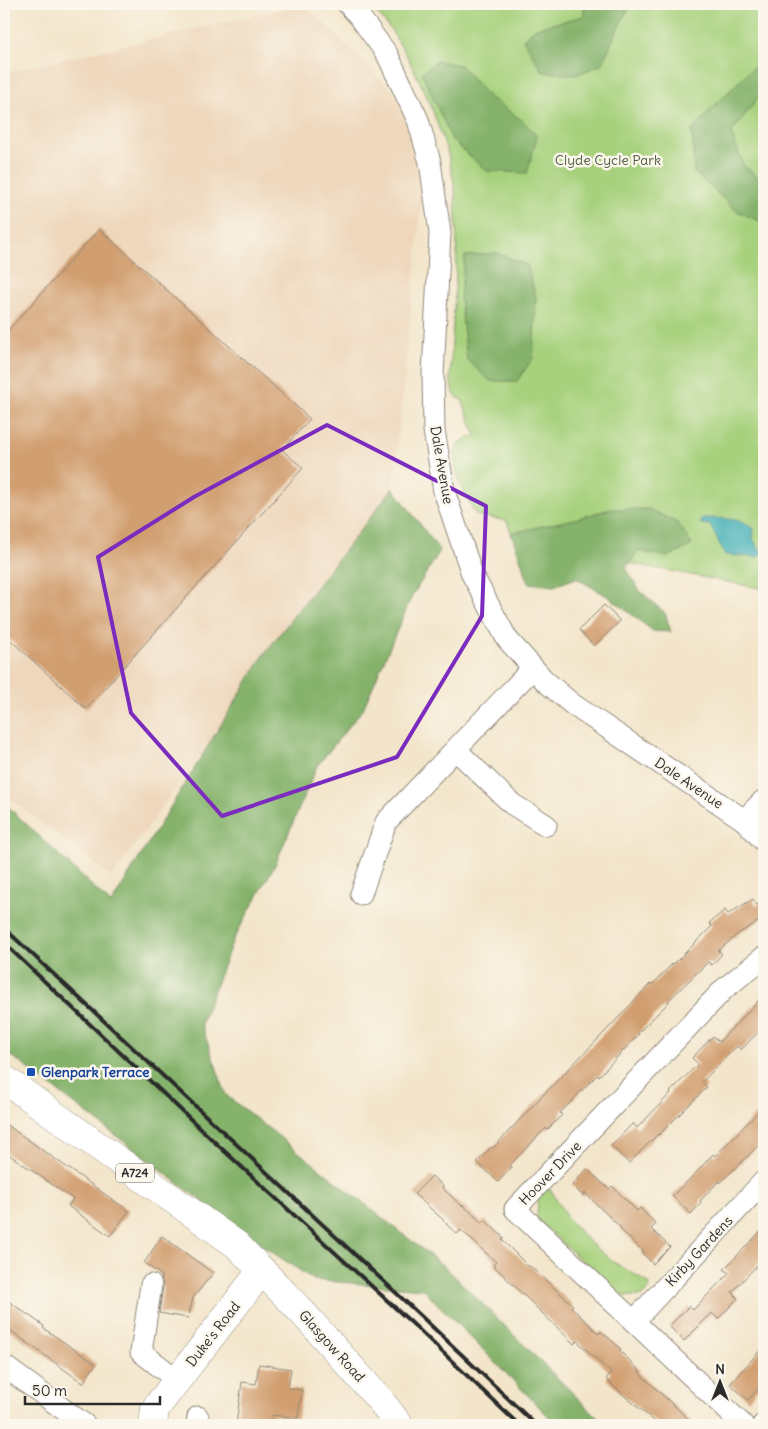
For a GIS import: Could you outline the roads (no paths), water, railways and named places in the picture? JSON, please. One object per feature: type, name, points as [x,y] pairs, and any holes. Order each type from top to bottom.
[{"type":"main road","name":"A724","points":[[4,1080],[238,1245],[262,1270]]},
{"type":"main road","name":"Duke's Road","points":[[153,1425],[155,1409],[262,1270]]},
{"type":"main road","name":"Glasgow Road","points":[[262,1270],[380,1400],[399,1425]]},
{"type":"street","name":"Dale Avenue","points":[[348,4],[387,54],[418,120],[430,162],[440,233],[433,374],[434,430],[444,491],[472,574],[507,639],[545,681],[572,704],[744,820],[764,841]]},
{"type":"street","points":[[361,894],[386,822],[533,668]]},
{"type":"street","points":[[456,750],[512,804],[546,825]]},
{"type":"street","points":[[744,820],[764,800]]},
{"type":"street","name":"Hoover Drive","points":[[743,1425],[515,1209],[724,989],[764,957]]},
{"type":"street","name":"Kirby Gardens","points":[[634,1321],[764,1181]]},
{"type":"street","points":[[151,1285],[141,1352],[177,1380]]},
{"type":"street","points":[[4,1366],[85,1425]]},
{"type":"water","points":[[701,519],[731,519],[749,525],[754,529],[753,539],[762,553],[758,557],[725,555],[710,525],[701,524]]},
{"type":"railway","points":[[4,928],[536,1425]]},
{"type":"railway","points":[[4,943],[519,1425]]},
{"type":"place","name":"Glenpark Terrace","points":[[31,1072]]},
{"type":"park label","name":"Clyde Cycle Park","points":[[608,160]]}]
